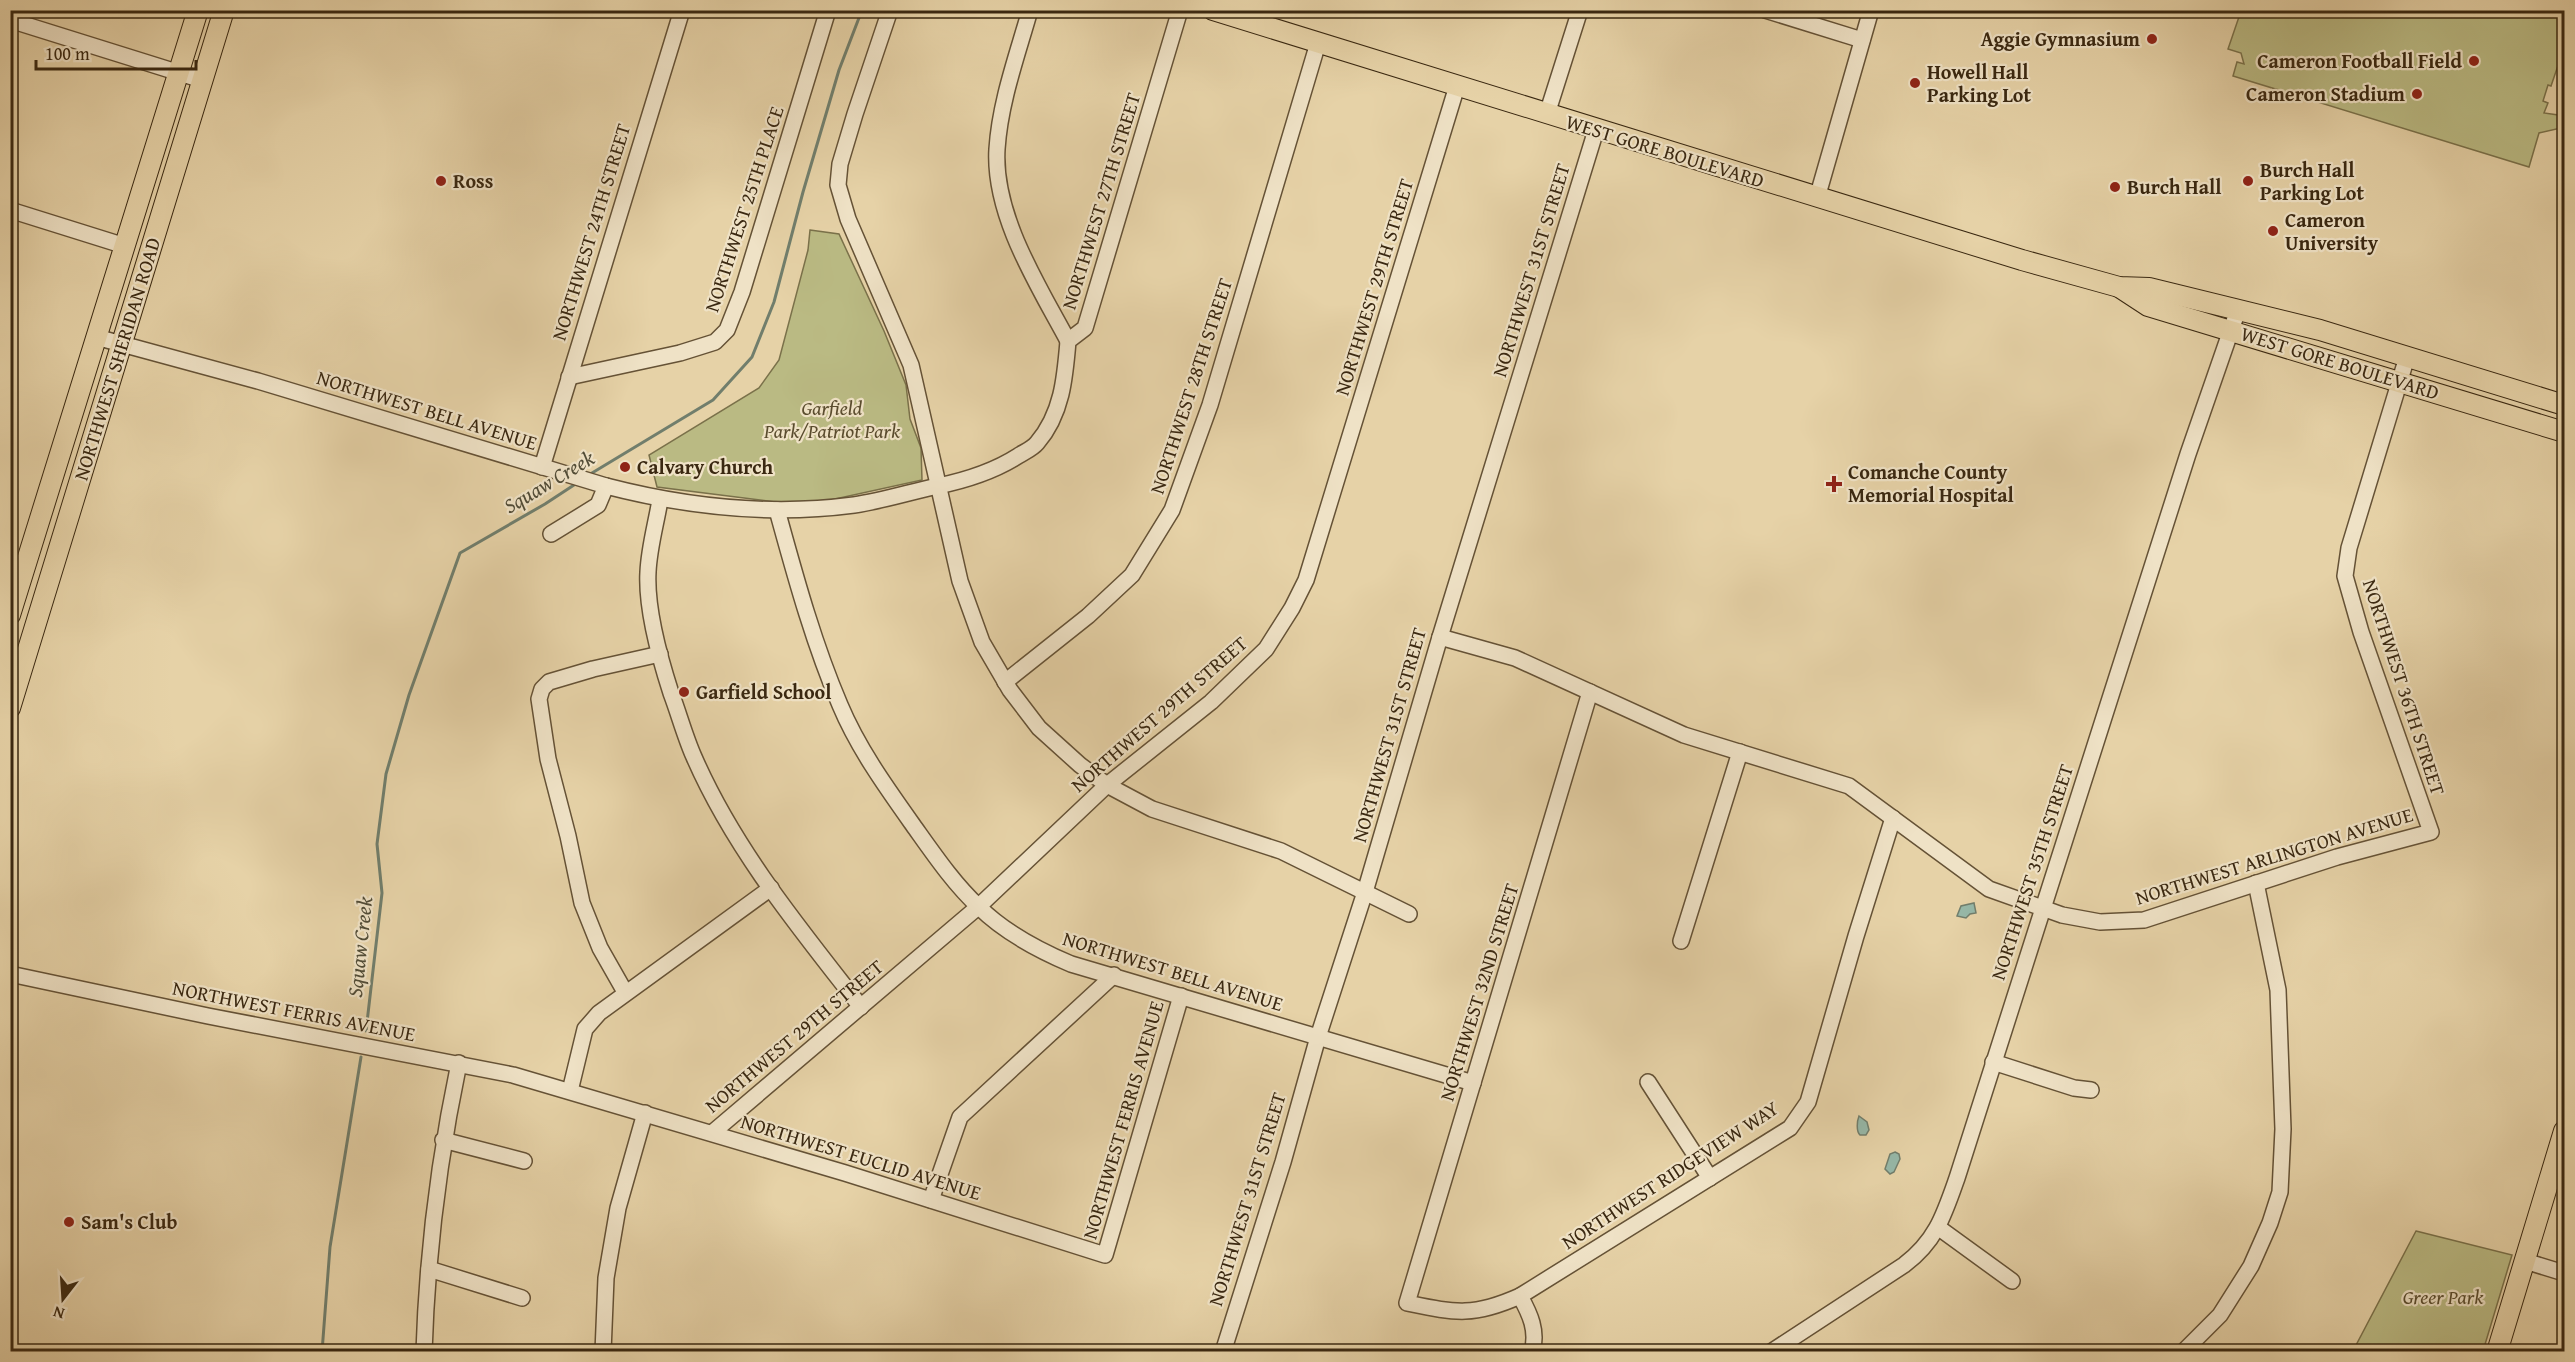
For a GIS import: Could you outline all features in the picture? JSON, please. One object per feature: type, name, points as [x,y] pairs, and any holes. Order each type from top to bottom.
[{"type":"main road","name":"NORTHWEST SHERIDAN ROAD","points":[[12,602],[198,10]]},
{"type":"main road","name":"NORTHWEST SHERIDAN ROAD","points":[[10,708],[224,10]]},
{"type":"main road","name":"WEST GORE BOULEVARD","points":[[1214,10],[1248,16],[1318,43],[1596,130],[2118,287],[2149,288],[2320,330],[2565,405]]},
{"type":"main road","name":"WEST GORE BOULEVARD","points":[[2118,287],[2148,306],[2565,432]]},
{"type":"main road","points":[[2497,1352],[2565,1131]]},
{"type":"street","name":"NORTHWEST 24TH STREET","points":[[542,467],[682,10]]},
{"type":"street","name":"NORTHWEST 25TH PLACE","points":[[569,377],[680,353],[715,342],[727,330],[742,292],[828,10]]},
{"type":"street","points":[[890,10],[840,164],[838,185],[848,219],[911,365],[960,581],[982,642],[1005,682],[1039,728],[1080,765],[1107,785],[1152,809],[1281,851],[1409,914]]},
{"type":"street","points":[[777,510],[854,505],[940,486],[994,471],[1035,446],[1053,421],[1064,386],[1068,341],[1027,264],[1001,197],[997,151],[1004,100],[1030,10]]},
{"type":"street","name":"NORTHWEST 27TH STREET","points":[[1068,341],[1085,328],[1180,10]]},
{"type":"street","points":[[1547,114],[1580,10]]},
{"type":"street","points":[[1765,10],[1862,40]]},
{"type":"street","points":[[1817,198],[1871,10]]},
{"type":"street","points":[[10,20],[202,80]]},
{"type":"street","name":"NORTHWEST 28TH STREET","points":[[1005,682],[1088,616],[1132,575],[1172,510],[1210,405],[1318,43]]},
{"type":"street","name":"NORTHWEST 29TH STREET","points":[[712,1133],[978,907],[1107,785],[1211,702],[1266,649],[1302,589],[1457,86]]},
{"type":"street","name":"NORTHWEST 31ST STREET","points":[[1222,1352],[1283,1162],[1318,1037],[1365,892],[1440,637],[1596,130]]},
{"type":"street","points":[[10,210],[125,246]]},
{"type":"street","name":"NORTHWEST 35TH STREET","points":[[1771,1352],[1904,1265],[1920,1253],[1939,1228],[1957,1178],[2188,454],[2238,310]]},
{"type":"street","name":"NORTHWEST BELL AVENUE","points":[[96,337],[258,381],[601,485],[660,500],[716,507],[777,510],[808,619],[840,706],[875,772],[932,852],[978,907],[996,922],[1041,952],[1071,964],[1473,1083]]},
{"type":"street","name":"NORTHWEST 36TH STREET","points":[[2407,357],[2349,548],[2345,576],[2361,632],[2431,832]]},
{"type":"street","points":[[551,534],[598,505],[601,485]]},
{"type":"street","points":[[660,500],[648,573],[655,633],[693,757],[724,818],[771,888],[802,932],[861,1007]]},
{"type":"street","points":[[12,602],[41,605]]},
{"type":"street","name":"NORTHWEST ARLINGTON AVENUE","points":[[1440,637],[1515,658],[1684,735],[1850,786],[1989,889],[2062,915],[2100,922],[2144,920],[2337,857],[2431,832]]},
{"type":"street","points":[[625,992],[600,948],[582,903],[548,759],[538,699],[542,689],[549,682],[660,654]]},
{"type":"street","name":"NORTHWEST 32ND STREET","points":[[1407,1303],[1590,692]]},
{"type":"street","points":[[1682,941],[1740,752]]},
{"type":"street","name":"NORTHWEST RIDGEVIEW WAY","points":[[1407,1303],[1472,1312],[1494,1308],[1520,1296],[1790,1128],[1808,1102],[1893,818]]},
{"type":"street","points":[[2183,1352],[2220,1315],[2251,1266],[2270,1223],[2280,1192],[2283,1129],[2278,990],[2256,884]]},
{"type":"street","points":[[570,1090],[585,1029],[599,1013],[771,888]]},
{"type":"street","name":"NORTHWEST FERRIS AVENUE","points":[[10,974],[187,1012],[459,1063],[570,1090]]},
{"type":"street","points":[[932,1200],[960,1117],[1114,975]]},
{"type":"street","name":"NORTHWEST FERRIS AVENUE","points":[[1105,1255],[1181,996]]},
{"type":"street","points":[[1993,1062],[2074,1088],[2091,1090]]},
{"type":"street","points":[[424,1352],[429,1269],[443,1140],[459,1063]]},
{"type":"street","points":[[1648,1082],[1710,1178]]},
{"type":"street","name":"NORTHWEST EUCLID AVENUE","points":[[570,1090],[1105,1255]]},
{"type":"street","points":[[603,1352],[606,1278],[618,1208],[645,1113]]},
{"type":"street","points":[[443,1140],[524,1161]]},
{"type":"street","points":[[1939,1228],[2012,1281]]},
{"type":"street","points":[[2525,1261],[2565,1273]]},
{"type":"street","points":[[429,1269],[522,1298]]},
{"type":"street","points":[[1520,1296],[1529,1311],[1535,1330],[1532,1352]]},
{"type":"green space","name":"Cameron Stadium","points":[[2241,11],[2564,11],[2564,48],[2551,86],[2548,85],[2543,101],[2548,103],[2544,113],[2558,115],[2561,128],[2539,133],[2529,167],[2233,76],[2237,62],[2244,64],[2241,53],[2228,49]]},
{"type":"green space","name":"Garfield Park/Patriot Park","points":[[810,230],[839,234],[884,331],[906,385],[910,419],[921,448],[922,480],[826,501],[775,502],[657,487],[649,455],[759,388],[779,360],[808,250]]},
{"type":"green space","name":"Greer Park","points":[[2416,1231],[2512,1255],[2483,1351],[2350,1351],[2355,1347]]},
{"type":"shaded area","points":[[1974,903],[1976,913],[1966,918],[1957,916],[1961,906]]},
{"type":"shaded area","points":[[1859,1116],[1867,1122],[1869,1130],[1866,1135],[1860,1135],[1858,1131]]},
{"type":"shaded area","points":[[1895,1152],[1899,1154],[1900,1159],[1894,1172],[1890,1174],[1885,1169],[1890,1154]]},
{"type":"waterway","name":"Squaw Creek","points":[[587,476],[713,400],[752,357],[774,302],[839,70],[862,10]]},
{"type":"waterway","name":"Squaw Creek","points":[[366,1031],[382,893],[377,844],[386,774],[409,695],[460,553],[577,483]]},
{"type":"waterway","name":"Squaw Creek","points":[[322,1352],[330,1247],[361,1057]]},
{"type":"place","name":"Aggie Gymnasium","points":[[2152,39]]},
{"type":"place","name":"Cameron Football Field","points":[[2474,61]]},
{"type":"place","name":"Howell Hall Parking Lot","points":[[1915,83]]},
{"type":"place","name":"Cameron Stadium","points":[[2417,94]]},
{"type":"place","name":"Ross","points":[[441,181]]},
{"type":"place","name":"Burch Hall Parking Lot","points":[[2248,181]]},
{"type":"place","name":"Burch Hall","points":[[2115,187]]},
{"type":"place","name":"Cameron University","points":[[2273,231]]},
{"type":"place","name":"Calvary Church","points":[[625,467]]},
{"type":"place","name":"Comanche County Memorial Hospital","points":[[1834,484]]},
{"type":"place","name":"Garfield School","points":[[684,692]]},
{"type":"place","name":"Sam's Club","points":[[69,1222]]}]
